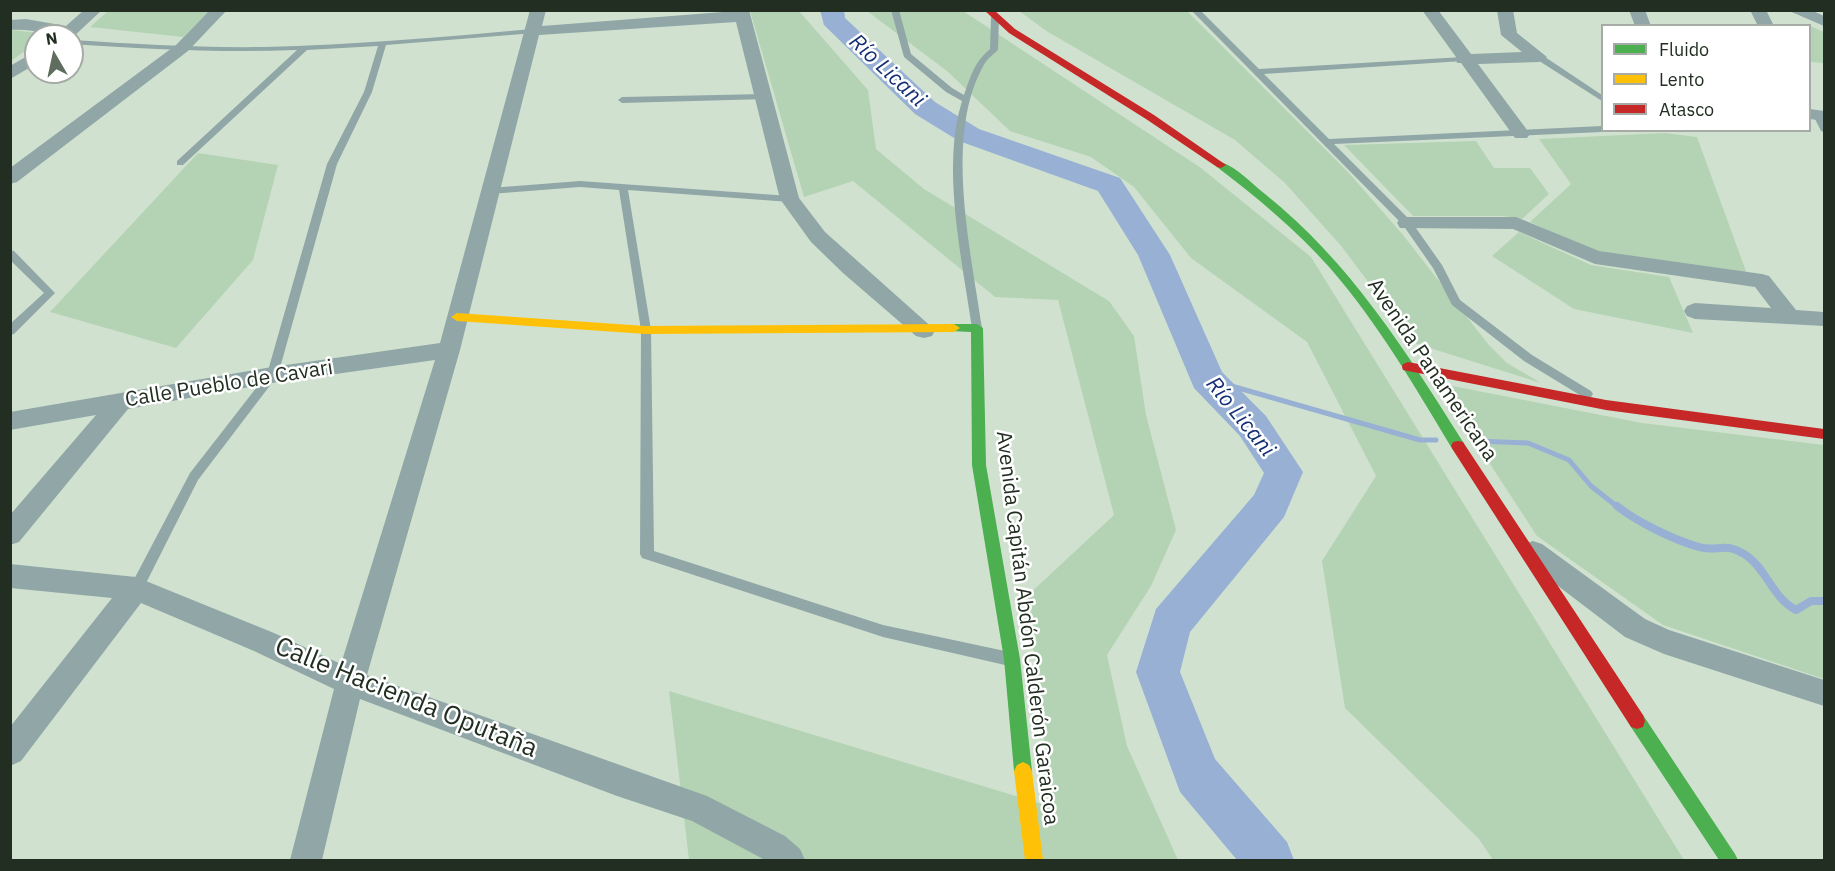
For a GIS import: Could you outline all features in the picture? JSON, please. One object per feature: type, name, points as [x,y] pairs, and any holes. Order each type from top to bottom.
[{"type":"street","points":[[81,24],[94,10]]},
{"type":"street","points":[[10,178],[182,48],[219,10]]},
{"type":"street","points":[[1430,10],[1463,59],[1521,134]]},
{"type":"street","points":[[1504,10],[1509,35],[1539,57]]},
{"type":"street","points":[[1758,10],[1765,24]]},
{"type":"street","points":[[1795,10],[1824,21]]},
{"type":"street","points":[[306,861],[350,682],[449,350],[535,21],[742,14],[790,199],[818,237],[850,268],[924,330]]},
{"type":"street","name":"Avenida Panamericana","points":[[992,14],[1012,31],[1191,143],[1282,213],[1348,282],[1408,367],[1729,861]]},
{"type":"street","points":[[1463,59],[1539,57]]},
{"type":"street","points":[[10,74],[24,64]]},
{"type":"street","points":[[1407,223],[1516,223],[1595,257],[1761,281],[1790,317]]},
{"type":"street","points":[[1695,311],[1824,319]]},
{"type":"street","points":[[457,316],[646,330],[977,328]]},
{"type":"street","name":"Avenida Capitán Abdón Calderón Garaicoa","points":[[977,328],[980,465],[1012,659],[1034,861]]},
{"type":"street","name":"Calle Pueblo de Cavari","points":[[10,421],[272,375],[449,350]]},
{"type":"street","points":[[1408,367],[1606,405],[1824,434]]},
{"type":"street","points":[[10,534],[121,401]]},
{"type":"street","points":[[1520,542],[1635,627],[1664,641],[1824,693]]},
{"type":"street","name":"Calle Hacienda Oputaña","points":[[10,576],[136,589],[264,642],[350,682],[616,781],[696,807],[737,826],[774,848],[789,861]]},
{"type":"street","points":[[10,751],[136,589]]},
{"type":"lane","points":[[895,10],[907,55],[949,90],[968,100]]},
{"type":"lane","points":[[1196,10],[1407,223],[1438,267],[1456,302],[1528,358],[1606,405]]},
{"type":"lane","points":[[977,328],[962,220],[957,151],[960,122],[974,77],[983,59],[994,50],[992,14]]},
{"type":"lane","points":[[84,38],[182,48],[307,46],[383,43],[535,21]]},
{"type":"lane","points":[[136,589],[194,477],[272,375],[332,164],[368,92],[383,43]]},
{"type":"lane","points":[[180,163],[307,46]]},
{"type":"lane","points":[[1539,57],[1601,98]]},
{"type":"lane","points":[[1255,72],[1463,59]]},
{"type":"lane","points":[[622,100],[764,97]]},
{"type":"lane","points":[[1326,142],[1601,129]]},
{"type":"lane","points":[[490,191],[580,184],[790,199]]},
{"type":"lane","points":[[623,187],[646,330],[647,554],[883,631],[1012,659]]},
{"type":"lane","points":[[10,253],[50,293],[10,331]]},
{"type":"green space","points":[[108,11],[210,11],[183,37],[90,27]]},
{"type":"green space","points":[[750,11],[799,11],[868,90],[876,149],[924,189],[1109,301],[1134,336],[1146,415],[1176,530],[1151,586],[1107,655],[1127,746],[1178,860],[689,860],[669,691],[1052,807],[1027,596],[1114,515],[1058,300],[995,297],[853,181],[804,197]]},
{"type":"green space","points":[[867,11],[963,11],[1201,168],[1311,257],[1684,860],[1493,860],[1479,839],[1345,708],[1322,561],[1376,476],[1307,342],[1191,258],[1134,187],[1091,157],[1010,131],[947,71]]},
{"type":"green space","points":[[1019,11],[1187,11],[1349,173],[1403,235],[1488,344],[1507,363],[1541,383],[1414,343],[1342,247],[1285,183],[1235,140],[1048,32]]},
{"type":"green space","points":[[1811,26],[1824,32],[1824,63],[1811,62]]},
{"type":"green space","points":[[11,30],[24,31],[24,52],[11,61]]},
{"type":"green space","points":[[1665,133],[1697,137],[1747,274],[1594,251],[1530,222],[1571,184],[1539,139]]},
{"type":"green space","points":[[1476,141],[1494,168],[1530,168],[1549,194],[1522,219],[1503,216],[1413,216],[1344,145]]},
{"type":"green space","points":[[198,153],[278,165],[253,260],[176,348],[50,312]]},
{"type":"green space","points":[[1519,232],[1591,265],[1669,277],[1693,333],[1574,309],[1492,256]]},
{"type":"green space","points":[[1437,383],[1642,423],[1824,445],[1824,679],[1663,625],[1537,536]]},
{"type":"waterway","name":"Río Licani","points":[[832,10],[833,20],[925,108],[969,135],[1109,185],[1154,255],[1207,379],[1253,426],[1284,472],[1270,505],[1171,623],[1158,672],[1197,775],[1269,860]]},
{"type":"waterway","points":[[1207,379],[1420,440],[1436,440]]},
{"type":"waterway","points":[[1474,441],[1528,443],[1569,460],[1591,486],[1619,508]]},
{"type":"waterway","points":[[1617,506],[1645,524],[1689,544],[1739,551],[1754,562],[1781,598],[1796,610],[1811,601],[1824,601]]},
{"type":"traffic: fast","points":[[1221,165],[1301,231],[1354,289],[1391,340],[1458,446]]},
{"type":"traffic: fast","points":[[954,328],[977,328],[979,465],[1012,659],[1023,771]]},
{"type":"traffic: fast","points":[[1637,721],[1729,860]]},
{"type":"traffic: slow","points":[[457,317],[646,330],[954,328]]},
{"type":"traffic: slow","points":[[1023,771],[1034,860]]},
{"type":"traffic: jam","points":[[988,10],[1012,31],[1150,117],[1221,165]]},
{"type":"traffic: jam","points":[[1408,367],[1606,405],[1824,434]]},
{"type":"traffic: jam","points":[[1458,446],[1637,721]]}]
